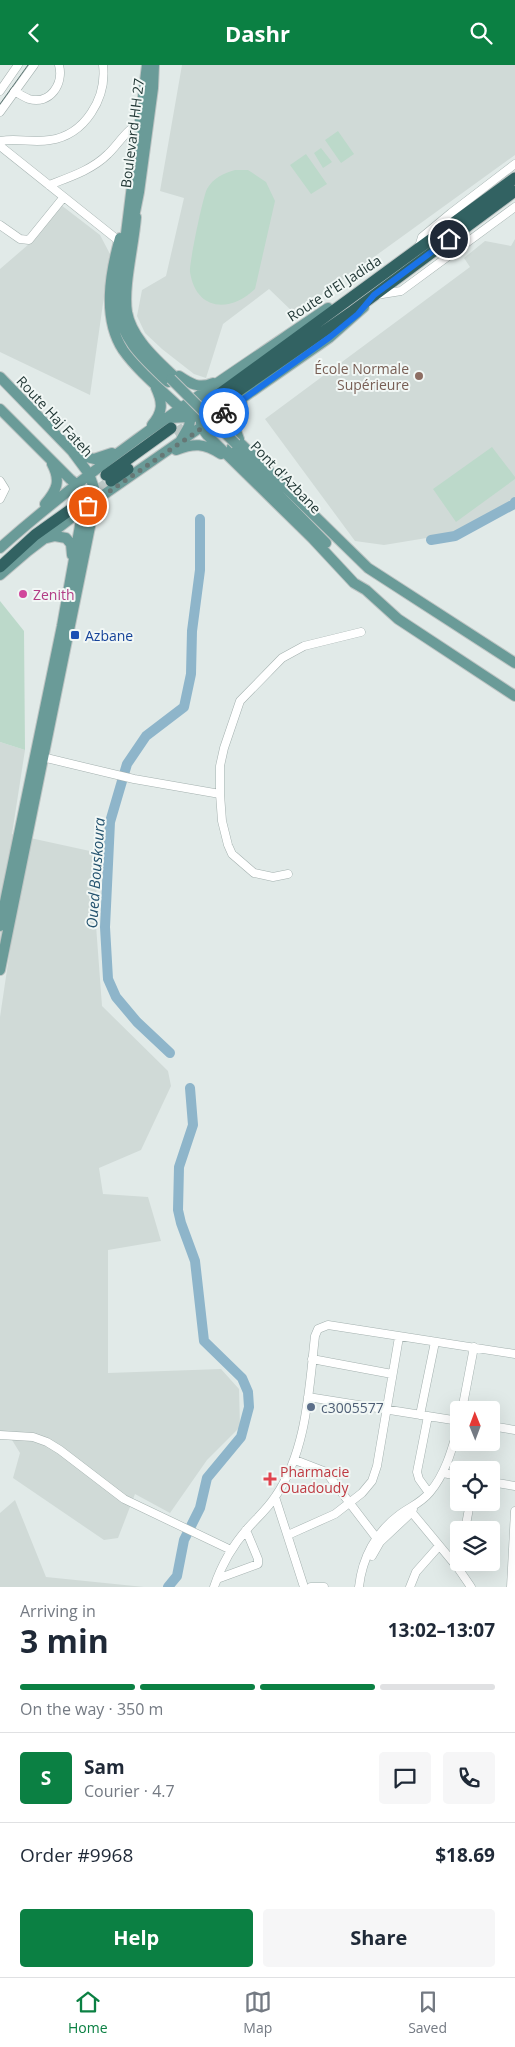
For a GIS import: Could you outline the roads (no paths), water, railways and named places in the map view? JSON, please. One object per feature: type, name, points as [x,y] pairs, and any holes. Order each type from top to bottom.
[{"type":"highway","name":"Route d'El Jadida","points":[[375,281],[515,178]]},
{"type":"highway","name":"Route d'El Jadida","points":[[374,295],[515,191]]},
{"type":"highway","points":[[218,406],[350,306],[375,281]]},
{"type":"highway","points":[[350,306],[374,295]]},
{"type":"highway","points":[[108,481],[173,431]]},
{"type":"highway","points":[[0,558],[32,529],[67,503]]},
{"type":"highway","points":[[0,567],[67,503]]},
{"type":"main road","name":"Boulevard HH 27","points":[[144,123],[146,65]]},
{"type":"main road","name":"Boulevard HH 27","points":[[133,204],[154,65]]},
{"type":"main road","points":[[133,204],[119,241],[110,295],[113,328],[124,350],[152,381],[193,410],[218,406]]},
{"type":"main road","points":[[133,204],[135,242],[127,294],[127,312],[136,335],[143,345],[191,393],[193,410],[202,428],[330,556],[354,583],[366,590]]},
{"type":"main road","name":"Pont d'Azbane","points":[[133,204],[123,287],[123,317],[134,342],[317,530]]},
{"type":"main road","name":"Route d'El Jadida","points":[[193,410],[221,381],[328,308],[375,281]]},
{"type":"main road","name":"Route d'El Jadida","points":[[173,431],[202,428],[218,406],[246,397],[330,337],[358,314],[374,295]]},
{"type":"main road","points":[[159,361],[191,385],[199,387],[221,381],[218,406],[236,445],[368,568],[515,663]]},
{"type":"main road","name":"Route Haj Fateh","points":[[0,377],[74,454],[89,495]]},
{"type":"main road","points":[[74,454],[88,458],[98,458],[130,445],[140,438],[155,422],[162,409],[162,401],[152,381]]},
{"type":"main road","points":[[236,445],[234,418],[236,410],[246,397]]},
{"type":"main road","points":[[173,431],[193,410],[218,406]]},
{"type":"main road","points":[[0,409],[49,459],[89,495],[91,525]]},
{"type":"main road","points":[[187,431],[193,410]]},
{"type":"main road","points":[[156,458],[181,420],[186,425],[187,431]]},
{"type":"main road","points":[[140,438],[173,431],[187,431]]},
{"type":"main road","points":[[0,575],[45,539],[89,495],[108,481],[156,458],[184,447],[199,444],[208,446],[238,465]]},
{"type":"main road","points":[[0,969],[91,525],[108,481],[130,445]]},
{"type":"main road","points":[[0,548],[37,515],[57,487],[56,473],[49,459]]},
{"type":"main road","points":[[37,515],[67,503],[75,495],[89,495],[108,481]]},
{"type":"main road","points":[[76,485],[89,495]]},
{"type":"main road","points":[[67,503],[76,485]]},
{"type":"main road","points":[[0,926],[72,568],[89,495]]},
{"type":"main road","points":[[317,530],[364,568],[404,592]]},
{"type":"main road","points":[[317,530],[366,590],[398,619],[515,696]]},
{"type":"main road","points":[[45,539],[60,536],[69,540],[72,549],[72,568]]},
{"type":"street","points":[[0,91],[18,65]]},
{"type":"street","points":[[0,112],[34,65]]},
{"type":"street","points":[[14,91],[29,99],[47,97],[57,88],[60,82],[59,65]]},
{"type":"street","points":[[0,141],[52,140],[71,132],[86,119],[98,101],[103,87],[103,65]]},
{"type":"street","points":[[49,185],[93,167],[144,123]]},
{"type":"street","points":[[0,146],[119,241]]},
{"type":"street","points":[[418,248],[422,237],[515,164]]},
{"type":"street","points":[[0,225],[20,239],[29,240],[63,198]]},
{"type":"street","points":[[374,295],[401,291],[515,207]]},
{"type":"street","points":[[0,481],[5,489],[0,499]]},
{"type":"street","points":[[288,874],[273,877],[254,873],[232,854],[225,837],[220,795],[220,766],[224,748],[240,701],[275,664],[291,652],[304,646],[361,631]]},
{"type":"street","points":[[42,757],[134,779],[220,795]]},
{"type":"street","points":[[215,1583],[231,1551],[246,1530],[275,1497],[294,1460],[308,1397],[315,1336],[318,1329],[328,1325],[515,1354]]},
{"type":"street","points":[[288,1535],[328,1518],[362,1493],[372,1481],[377,1466],[399,1337]]},
{"type":"street","points":[[429,1493],[419,1479],[417,1472],[435,1342]]},
{"type":"street","points":[[464,1401],[474,1347]]},
{"type":"street","points":[[312,1359],[392,1374]]},
{"type":"street","points":[[308,1397],[450,1420]]},
{"type":"street","points":[[500,1427],[515,1429]]},
{"type":"street","points":[[0,1435],[33,1437],[47,1442],[124,1499],[231,1551]]},
{"type":"street","points":[[359,1587],[364,1565],[378,1540],[429,1493],[443,1473],[450,1451]]},
{"type":"street","points":[[294,1460],[326,1472],[378,1540]]},
{"type":"street","points":[[443,1473],[450,1474]]},
{"type":"street","points":[[500,1484],[515,1486]]},
{"type":"street","points":[[275,1497],[304,1587]]},
{"type":"street","points":[[411,1509],[438,1546],[450,1557]]},
{"type":"street","points":[[509,1586],[515,1511]]},
{"type":"street","points":[[215,1583],[258,1564],[258,1559],[246,1530]]},
{"type":"street","points":[[364,1587],[368,1566],[378,1540]]},
{"type":"street","points":[[410,1587],[416,1573],[438,1546]]},
{"type":"street","points":[[461,1571],[470,1587],[477,1587]]},
{"type":"street","points":[[311,1587],[324,1587]]},
{"type":"waterway","name":"Oued Bouskoura","points":[[431,540],[455,536],[515,502]]},
{"type":"waterway","name":"Oued Bouskoura","points":[[170,1053],[137,1022],[116,997],[108,979],[105,927],[110,822],[127,764],[146,736],[184,707],[191,674],[192,631],[200,570],[200,519]]},
{"type":"waterway","name":"Oued Bouskoura","points":[[168,1587],[177,1576],[184,1540],[200,1508],[207,1478],[241,1437],[249,1407],[248,1392],[242,1378],[204,1341],[195,1261],[178,1210],[179,1167],[193,1125],[190,1088]]},
{"type":"tunnel","points":[[175,434],[192,423]]},
{"type":"tunnel","points":[[70,510],[111,481]]},
{"type":"tram line","points":[[0,104],[28,65]]},
{"type":"place","name":"École Normale Supérieure","points":[[419,376]]},
{"type":"place","name":"Zenith","points":[[23,594]]},
{"type":"place","name":"Azbane","points":[[75,635]]},
{"type":"place","name":"c3005577","points":[[311,1407]]},
{"type":"place","name":"Pharmacie Ouadoudy","points":[[270,1479]]}]
